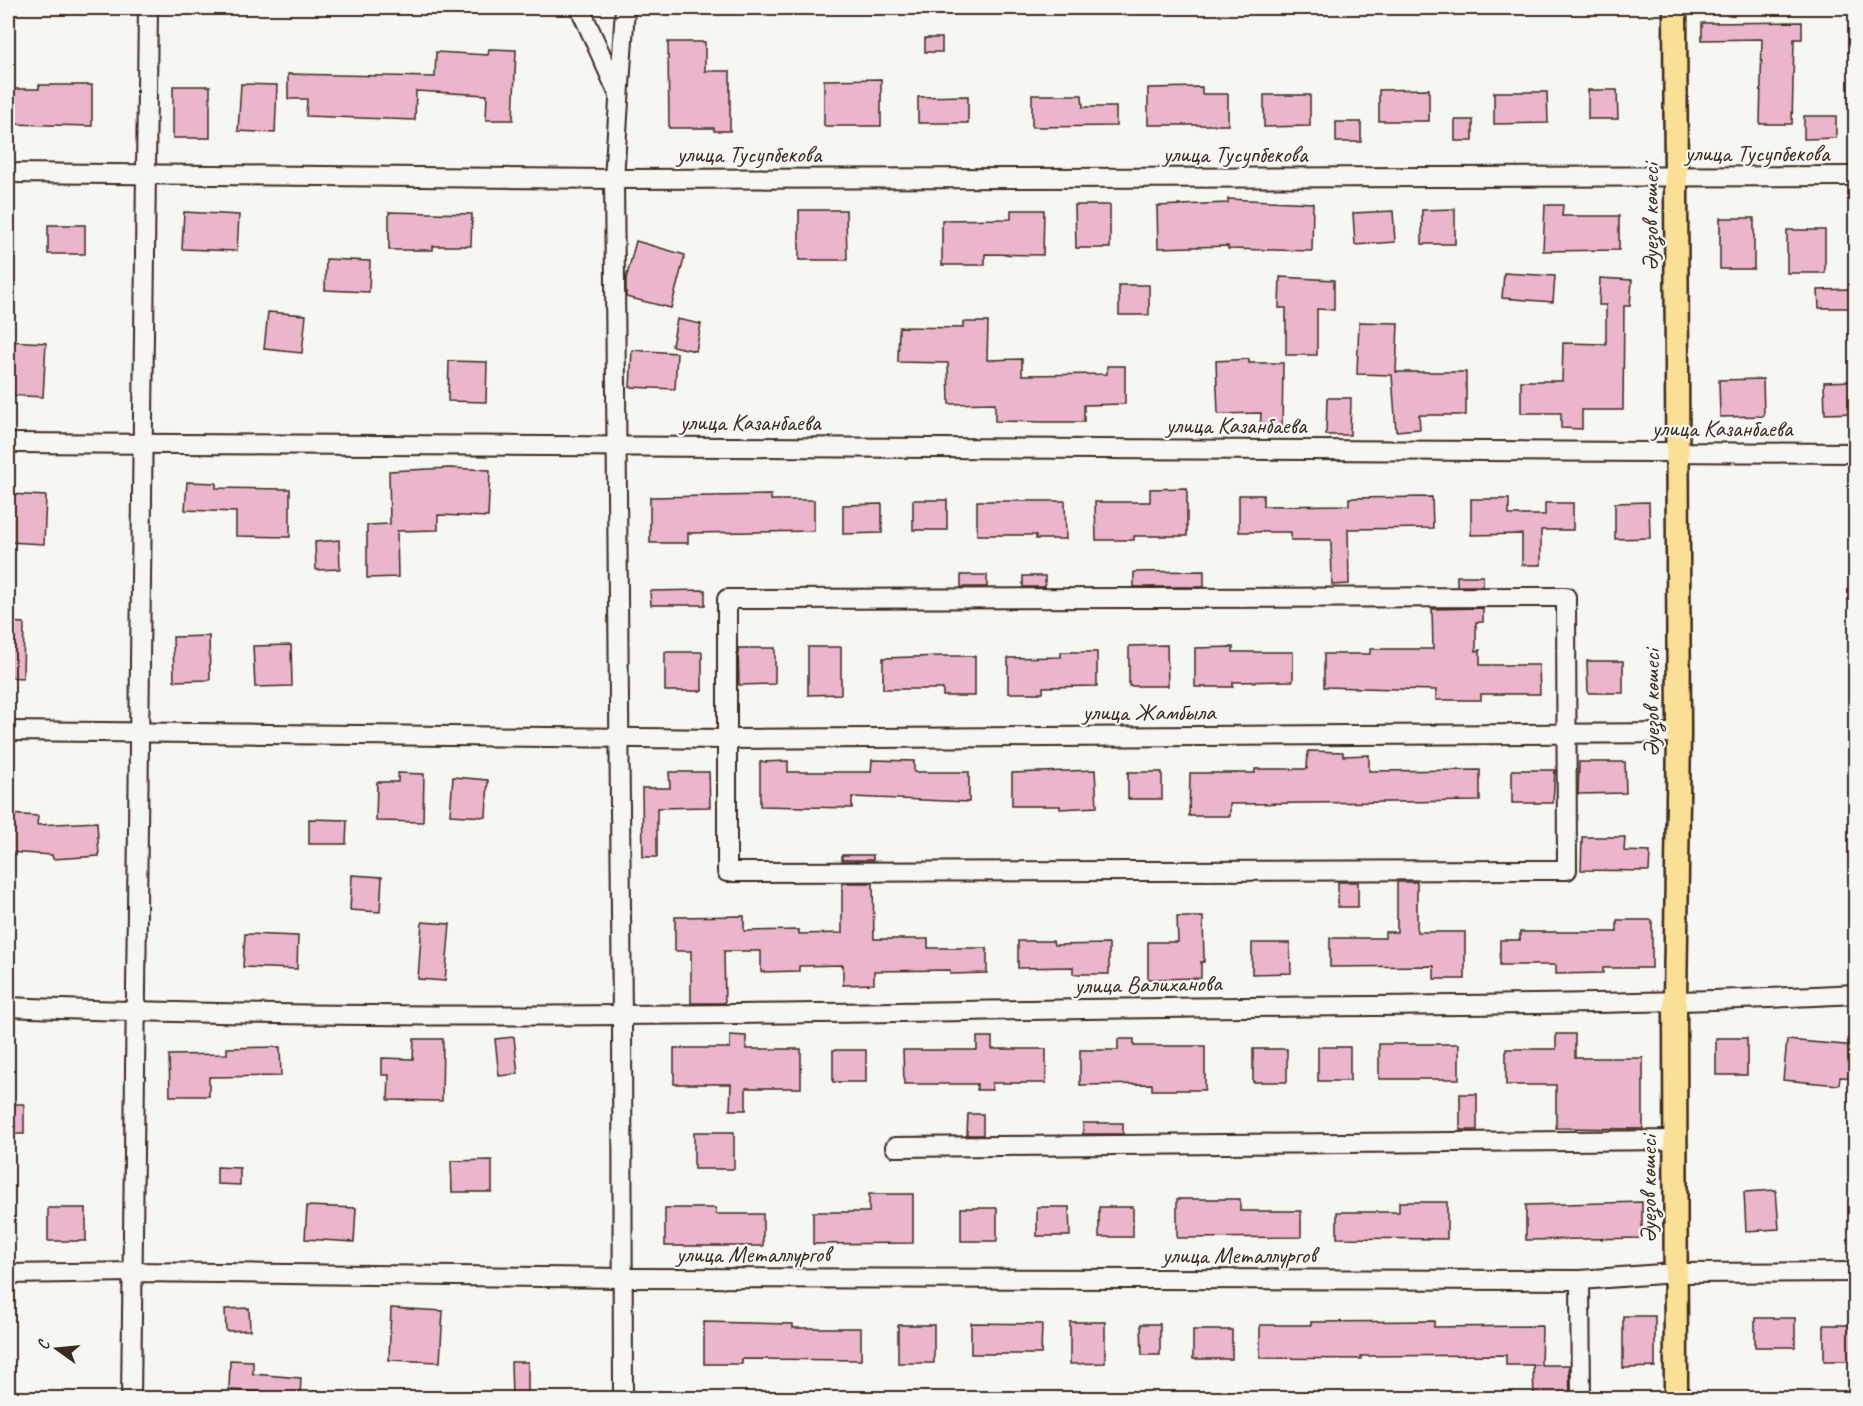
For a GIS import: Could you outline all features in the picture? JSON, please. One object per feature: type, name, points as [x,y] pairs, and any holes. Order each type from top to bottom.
[{"type":"main road","name":"Әуезов көшесі","points":[[1675,8],[1679,733],[1675,1000],[1676,1398]]},
{"type":"street","points":[[131,1398],[148,8]]},
{"type":"street","points":[[580,8],[620,98]]},
{"type":"street","points":[[622,1398],[622,1016],[614,178],[626,8]]},
{"type":"street","name":"улица Тусупбекова","points":[[8,172],[614,178],[1856,176]]},
{"type":"street","name":"улица Казанбаева","points":[[8,443],[1856,453]]},
{"type":"street","points":[[1566,597],[1567,734],[1567,870],[727,872],[727,599],[1566,597]]},
{"type":"street","name":"улица Жамбыла","points":[[8,731],[727,739],[1679,733]]},
{"type":"street","name":"улица Валиханова","points":[[8,1007],[136,1012],[622,1016],[1675,1000],[1856,994]]},
{"type":"street","points":[[895,1147],[1675,1140]]},
{"type":"street","name":"улица Металлургов","points":[[8,1274],[133,1272],[622,1278],[1580,1280],[1675,1273],[1856,1272]]},
{"type":"street","points":[[1580,1280],[1581,1398]]},
{"type":"building","points":[[1802,22],[1802,39],[1794,39],[1792,124],[1760,124],[1762,39],[1702,40],[1702,23]]},
{"type":"building","points":[[925,38],[942,38],[942,52],[925,52]]},
{"type":"building","points":[[668,42],[705,42],[705,71],[730,71],[730,131],[714,131],[714,128],[669,128]]},
{"type":"building","points":[[489,49],[516,50],[513,120],[486,120],[487,95],[416,91],[415,120],[306,116],[307,99],[288,99],[288,74],[435,77],[436,52],[488,55]]},
{"type":"building","points":[[881,79],[881,126],[824,126],[824,80]]},
{"type":"building","points":[[241,84],[277,85],[275,133],[238,131]]},
{"type":"building","points":[[39,85],[92,85],[92,126],[8,124],[8,89],[39,89]]},
{"type":"building","points":[[173,86],[210,86],[210,138],[173,138]]},
{"type":"building","points":[[1202,87],[1202,94],[1228,94],[1228,125],[1148,125],[1148,88]]},
{"type":"building","points":[[1429,89],[1429,121],[1379,121],[1379,90]]},
{"type":"building","points":[[1588,90],[1617,90],[1618,119],[1588,119]]},
{"type":"building","points":[[1494,92],[1547,92],[1548,123],[1494,124]]},
{"type":"building","points":[[1032,95],[1082,95],[1083,107],[1116,107],[1116,126],[1032,127]]},
{"type":"building","points":[[1264,95],[1310,95],[1310,126],[1264,127]]},
{"type":"building","points":[[968,96],[968,123],[918,123],[918,97]]},
{"type":"building","points":[[1804,116],[1836,116],[1836,138],[1804,139]]},
{"type":"building","points":[[1455,120],[1473,120],[1473,141],[1455,141]]},
{"type":"building","points":[[1336,122],[1361,122],[1361,142],[1336,142]]},
{"type":"building","points":[[1228,199],[1313,203],[1312,251],[1228,249],[1228,246],[1158,248],[1157,206],[1228,203]]},
{"type":"building","points":[[1075,205],[1110,205],[1110,248],[1076,248]]},
{"type":"building","points":[[1545,205],[1563,205],[1562,216],[1619,216],[1619,250],[1543,251]]},
{"type":"building","points":[[1455,209],[1455,244],[1422,244],[1422,210]]},
{"type":"building","points":[[799,210],[846,210],[847,260],[799,260]]},
{"type":"building","points":[[1011,210],[1044,210],[1043,255],[985,254],[985,265],[942,265],[942,220],[1011,219]]},
{"type":"building","points":[[1393,211],[1395,242],[1355,245],[1353,213]]},
{"type":"building","points":[[184,212],[239,215],[237,251],[182,249]]},
{"type":"building","points":[[389,212],[472,214],[471,246],[433,246],[433,250],[389,250]]},
{"type":"building","points":[[1720,218],[1754,218],[1754,269],[1720,269]]},
{"type":"building","points":[[48,225],[85,225],[85,254],[48,254]]},
{"type":"building","points":[[1787,230],[1825,230],[1825,273],[1787,273]]},
{"type":"building","points":[[636,241],[685,255],[671,308],[626,297],[626,279]]},
{"type":"building","points":[[326,259],[370,261],[369,292],[325,290]]},
{"type":"building","points":[[1504,273],[1555,276],[1553,302],[1502,298]]},
{"type":"building","points":[[1280,277],[1334,280],[1334,310],[1317,309],[1317,355],[1286,355],[1286,308],[1279,308]]},
{"type":"building","points":[[1600,278],[1632,280],[1630,306],[1624,306],[1623,410],[1582,410],[1582,429],[1561,428],[1561,413],[1521,413],[1521,381],[1562,381],[1563,343],[1606,344],[1606,305],[1599,305]]},
{"type":"building","points":[[1119,285],[1149,285],[1149,315],[1119,315]]},
{"type":"building","points":[[1849,289],[1849,308],[1819,308],[1818,290]]},
{"type":"building","points":[[268,312],[306,315],[302,353],[264,349]]},
{"type":"building","points":[[677,319],[701,324],[696,351],[672,346]]},
{"type":"building","points":[[963,322],[988,322],[987,360],[1022,359],[1022,375],[1107,374],[1107,366],[1125,366],[1125,404],[1084,405],[1084,422],[1045,422],[995,421],[995,403],[949,404],[948,363],[898,362],[899,327],[963,328]]},
{"type":"building","points":[[1359,322],[1398,323],[1396,372],[1466,372],[1466,415],[1419,415],[1420,429],[1396,431],[1392,375],[1357,374]]},
{"type":"building","points":[[8,341],[46,343],[43,397],[8,395]]},
{"type":"building","points":[[632,350],[677,353],[675,389],[630,387]]},
{"type":"building","points":[[1249,359],[1249,363],[1283,363],[1282,432],[1260,432],[1261,413],[1218,414],[1216,361]]},
{"type":"building","points":[[449,361],[487,362],[486,402],[448,401]]},
{"type":"building","points":[[1763,379],[1764,416],[1720,417],[1719,380]]},
{"type":"building","points":[[1856,381],[1856,413],[1825,414],[1824,382]]},
{"type":"building","points":[[1327,398],[1351,398],[1350,435],[1326,435]]},
{"type":"building","points":[[450,468],[490,470],[488,517],[438,515],[438,530],[397,531],[398,577],[367,578],[367,525],[390,524],[389,471]]},
{"type":"building","points":[[187,482],[216,483],[216,488],[290,489],[290,537],[236,536],[236,512],[185,510]]},
{"type":"building","points":[[1187,488],[1187,536],[1134,536],[1134,540],[1096,540],[1095,502],[1150,502],[1150,489]]},
{"type":"building","points":[[9,494],[46,496],[44,544],[8,542]]},
{"type":"building","points":[[771,495],[771,500],[814,500],[814,531],[688,533],[688,543],[650,543],[650,497]]},
{"type":"building","points":[[1239,495],[1263,495],[1263,506],[1349,505],[1349,498],[1432,497],[1433,528],[1348,529],[1349,584],[1332,585],[1331,540],[1291,540],[1291,532],[1239,532]]},
{"type":"building","points":[[1471,499],[1509,499],[1509,515],[1545,515],[1545,503],[1573,503],[1573,530],[1541,530],[1541,565],[1522,565],[1522,534],[1471,535]]},
{"type":"building","points":[[913,500],[947,500],[947,530],[913,530]]},
{"type":"building","points":[[977,501],[1065,501],[1066,539],[1036,539],[1036,535],[977,535]]},
{"type":"building","points":[[1649,502],[1650,538],[1615,539],[1615,503]]},
{"type":"building","points":[[882,504],[882,533],[843,534],[843,505]]},
{"type":"building","points":[[339,540],[340,569],[316,570],[315,542]]},
{"type":"building","points":[[1204,571],[1204,587],[1134,587],[1134,572]]},
{"type":"building","points":[[961,575],[987,575],[987,587],[961,587]]},
{"type":"building","points":[[1023,576],[1045,576],[1045,587],[1023,587]]},
{"type":"building","points":[[1457,576],[1483,576],[1483,586],[1457,586]]},
{"type":"building","points":[[705,590],[705,605],[651,605],[650,591]]},
{"type":"building","points":[[1483,608],[1483,622],[1476,622],[1476,651],[1480,650],[1480,665],[1539,665],[1540,694],[1481,694],[1481,700],[1436,700],[1436,690],[1324,687],[1324,654],[1370,654],[1370,649],[1433,649],[1432,609]]},
{"type":"building","points":[[8,622],[24,623],[23,678],[8,677]]},
{"type":"building","points":[[209,636],[210,680],[174,681],[173,637]]},
{"type":"building","points":[[291,645],[292,686],[255,687],[253,646]]},
{"type":"building","points":[[1167,645],[1168,686],[1129,686],[1129,646]]},
{"type":"building","points":[[808,647],[841,647],[841,694],[808,695]]},
{"type":"building","points":[[1233,647],[1233,652],[1293,652],[1293,681],[1233,682],[1233,687],[1195,687],[1195,648]]},
{"type":"building","points":[[738,648],[775,648],[775,684],[739,685]]},
{"type":"building","points":[[665,652],[702,652],[702,691],[665,691]]},
{"type":"building","points":[[1061,652],[1097,652],[1097,686],[1043,687],[1043,693],[1008,693],[1008,658],[1061,657]]},
{"type":"building","points":[[975,656],[975,696],[943,696],[943,689],[883,689],[883,658]]},
{"type":"building","points":[[1587,661],[1623,661],[1623,693],[1588,693]]},
{"type":"building","points":[[1308,751],[1343,752],[1343,756],[1369,755],[1369,771],[1480,770],[1480,801],[1230,804],[1230,816],[1189,816],[1190,773],[1255,773],[1255,769],[1307,769]]},
{"type":"building","points":[[872,760],[914,761],[914,772],[969,772],[969,802],[852,797],[852,808],[760,806],[760,762],[788,761],[788,772],[871,772]]},
{"type":"building","points":[[1579,762],[1625,762],[1626,793],[1578,794]]},
{"type":"building","points":[[1095,770],[1097,807],[1060,809],[1060,806],[1012,806],[1012,773]]},
{"type":"building","points":[[1512,770],[1555,770],[1553,803],[1512,803]]},
{"type":"building","points":[[669,772],[709,772],[710,807],[657,808],[657,857],[643,857],[642,788],[670,788]]},
{"type":"building","points":[[1128,772],[1162,772],[1162,799],[1128,799]]},
{"type":"building","points":[[398,773],[424,774],[423,822],[376,821],[377,782],[398,782]]},
{"type":"building","points":[[453,777],[488,780],[486,817],[450,815]]},
{"type":"building","points":[[8,814],[38,816],[37,825],[97,822],[99,856],[53,859],[52,855],[8,852]]},
{"type":"building","points":[[309,819],[347,820],[346,844],[309,844]]},
{"type":"building","points":[[1582,837],[1625,837],[1624,851],[1650,852],[1649,871],[1581,870]]},
{"type":"building","points":[[842,855],[873,855],[873,860],[842,860]]},
{"type":"building","points":[[352,875],[382,877],[380,912],[350,910]]},
{"type":"building","points":[[1338,882],[1358,882],[1358,907],[1338,907]]},
{"type":"building","points":[[1397,882],[1417,882],[1417,932],[1465,932],[1465,979],[1434,979],[1434,966],[1330,967],[1330,938],[1385,938],[1385,932],[1397,932]]},
{"type":"building","points":[[842,883],[873,883],[874,939],[928,939],[928,948],[987,948],[987,973],[950,974],[950,970],[874,971],[874,984],[843,985],[843,965],[799,966],[799,971],[761,972],[761,951],[724,951],[725,1003],[691,1003],[691,951],[675,951],[675,917],[744,916],[744,931],[799,930],[799,934],[842,933]]},
{"type":"building","points":[[1177,917],[1203,917],[1204,962],[1201,962],[1201,978],[1148,979],[1148,942],[1178,942]]},
{"type":"building","points":[[1617,920],[1652,920],[1652,968],[1603,968],[1603,973],[1556,974],[1556,965],[1500,965],[1500,940],[1520,940],[1520,932],[1617,932]]},
{"type":"building","points":[[422,922],[450,924],[445,981],[418,979]]},
{"type":"building","points":[[245,934],[298,936],[297,969],[243,967]]},
{"type":"building","points":[[1018,941],[1053,941],[1054,945],[1109,944],[1109,974],[1073,974],[1073,967],[1018,968]]},
{"type":"building","points":[[1252,943],[1290,943],[1291,973],[1252,974]]},
{"type":"building","points":[[1556,1034],[1575,1034],[1575,1058],[1643,1058],[1643,1129],[1556,1128],[1556,1085],[1506,1085],[1506,1049],[1556,1049]]},
{"type":"building","points":[[730,1035],[746,1036],[746,1049],[801,1049],[801,1088],[746,1088],[746,1110],[730,1110],[731,1084],[674,1084],[674,1048],[730,1048]]},
{"type":"building","points":[[514,1037],[518,1074],[499,1076],[495,1039]]},
{"type":"building","points":[[977,1037],[992,1037],[992,1049],[1046,1049],[1046,1083],[992,1083],[992,1090],[977,1090],[977,1084],[904,1084],[903,1050],[977,1050]]},
{"type":"building","points":[[1716,1038],[1747,1038],[1747,1075],[1716,1075]]},
{"type":"building","points":[[414,1039],[443,1039],[442,1101],[388,1100],[389,1075],[382,1075],[382,1058],[413,1059]]},
{"type":"building","points":[[1118,1039],[1134,1039],[1134,1046],[1205,1046],[1205,1090],[1152,1090],[1152,1084],[1080,1085],[1080,1050],[1118,1050]]},
{"type":"building","points":[[1787,1040],[1856,1046],[1856,1078],[1840,1077],[1839,1085],[1783,1080]]},
{"type":"building","points":[[1379,1044],[1459,1044],[1459,1079],[1379,1079]]},
{"type":"building","points":[[280,1047],[281,1076],[209,1077],[209,1096],[170,1096],[169,1055],[227,1054],[227,1048]]},
{"type":"building","points":[[1318,1047],[1350,1047],[1350,1081],[1318,1081]]},
{"type":"building","points":[[1253,1049],[1287,1049],[1287,1082],[1253,1082]]},
{"type":"building","points":[[833,1050],[866,1050],[866,1082],[833,1082]]},
{"type":"building","points":[[1460,1094],[1477,1094],[1477,1130],[1460,1130]]},
{"type":"building","points":[[8,1104],[24,1104],[24,1134],[8,1134]]},
{"type":"building","points":[[968,1114],[983,1114],[983,1135],[967,1135]]},
{"type":"building","points":[[1083,1123],[1123,1123],[1123,1134],[1083,1134]]},
{"type":"building","points":[[694,1132],[734,1132],[734,1169],[694,1169]]},
{"type":"building","points":[[492,1160],[492,1192],[452,1192],[451,1161]]},
{"type":"building","points":[[217,1167],[240,1168],[240,1185],[217,1184]]},
{"type":"building","points":[[1776,1190],[1779,1229],[1746,1231],[1744,1192]]},
{"type":"building","points":[[869,1194],[913,1194],[913,1243],[813,1244],[813,1212],[869,1212]]},
{"type":"building","points":[[1177,1199],[1240,1199],[1240,1211],[1301,1211],[1301,1237],[1177,1238]]},
{"type":"building","points":[[1399,1202],[1447,1202],[1447,1239],[1337,1238],[1337,1212],[1399,1212]]},
{"type":"building","points":[[1642,1202],[1642,1238],[1526,1240],[1526,1205]]},
{"type":"building","points":[[307,1206],[356,1208],[354,1242],[305,1239]]},
{"type":"building","points":[[1037,1207],[1069,1207],[1070,1236],[1037,1236]]},
{"type":"building","points":[[1099,1207],[1133,1207],[1133,1237],[1099,1237]]},
{"type":"building","points":[[48,1208],[86,1208],[86,1241],[48,1241]]},
{"type":"building","points":[[665,1208],[716,1208],[716,1214],[763,1214],[763,1246],[665,1246]]},
{"type":"building","points":[[961,1208],[997,1208],[997,1241],[961,1241]]},
{"type":"building","points":[[249,1308],[250,1330],[226,1331],[225,1309]]},
{"type":"building","points":[[391,1308],[443,1311],[440,1362],[389,1360]]},
{"type":"building","points":[[1623,1316],[1655,1316],[1655,1367],[1623,1368]]},
{"type":"building","points":[[1755,1318],[1795,1318],[1795,1347],[1755,1347]]},
{"type":"building","points":[[1434,1321],[1434,1327],[1542,1326],[1541,1365],[1569,1365],[1570,1398],[1534,1398],[1533,1365],[1506,1365],[1506,1355],[1361,1356],[1361,1359],[1260,1358],[1260,1325],[1311,1325],[1311,1322]]},
{"type":"building","points":[[704,1322],[793,1324],[793,1328],[861,1328],[861,1360],[742,1359],[742,1364],[704,1364]]},
{"type":"building","points":[[1070,1322],[1105,1322],[1105,1363],[1070,1364]]},
{"type":"building","points":[[971,1323],[1042,1324],[1041,1354],[971,1354]]},
{"type":"building","points":[[1141,1324],[1160,1324],[1160,1355],[1142,1355]]},
{"type":"building","points":[[898,1325],[934,1325],[934,1363],[898,1363]]},
{"type":"building","points":[[1824,1325],[1856,1325],[1856,1361],[1824,1361]]},
{"type":"building","points":[[1193,1330],[1232,1330],[1232,1359],[1193,1359]]},
{"type":"building","points":[[230,1360],[253,1361],[253,1374],[301,1378],[300,1398],[265,1398],[266,1392],[229,1390]]},
{"type":"building","points":[[511,1362],[528,1362],[528,1398],[512,1398]]}]
